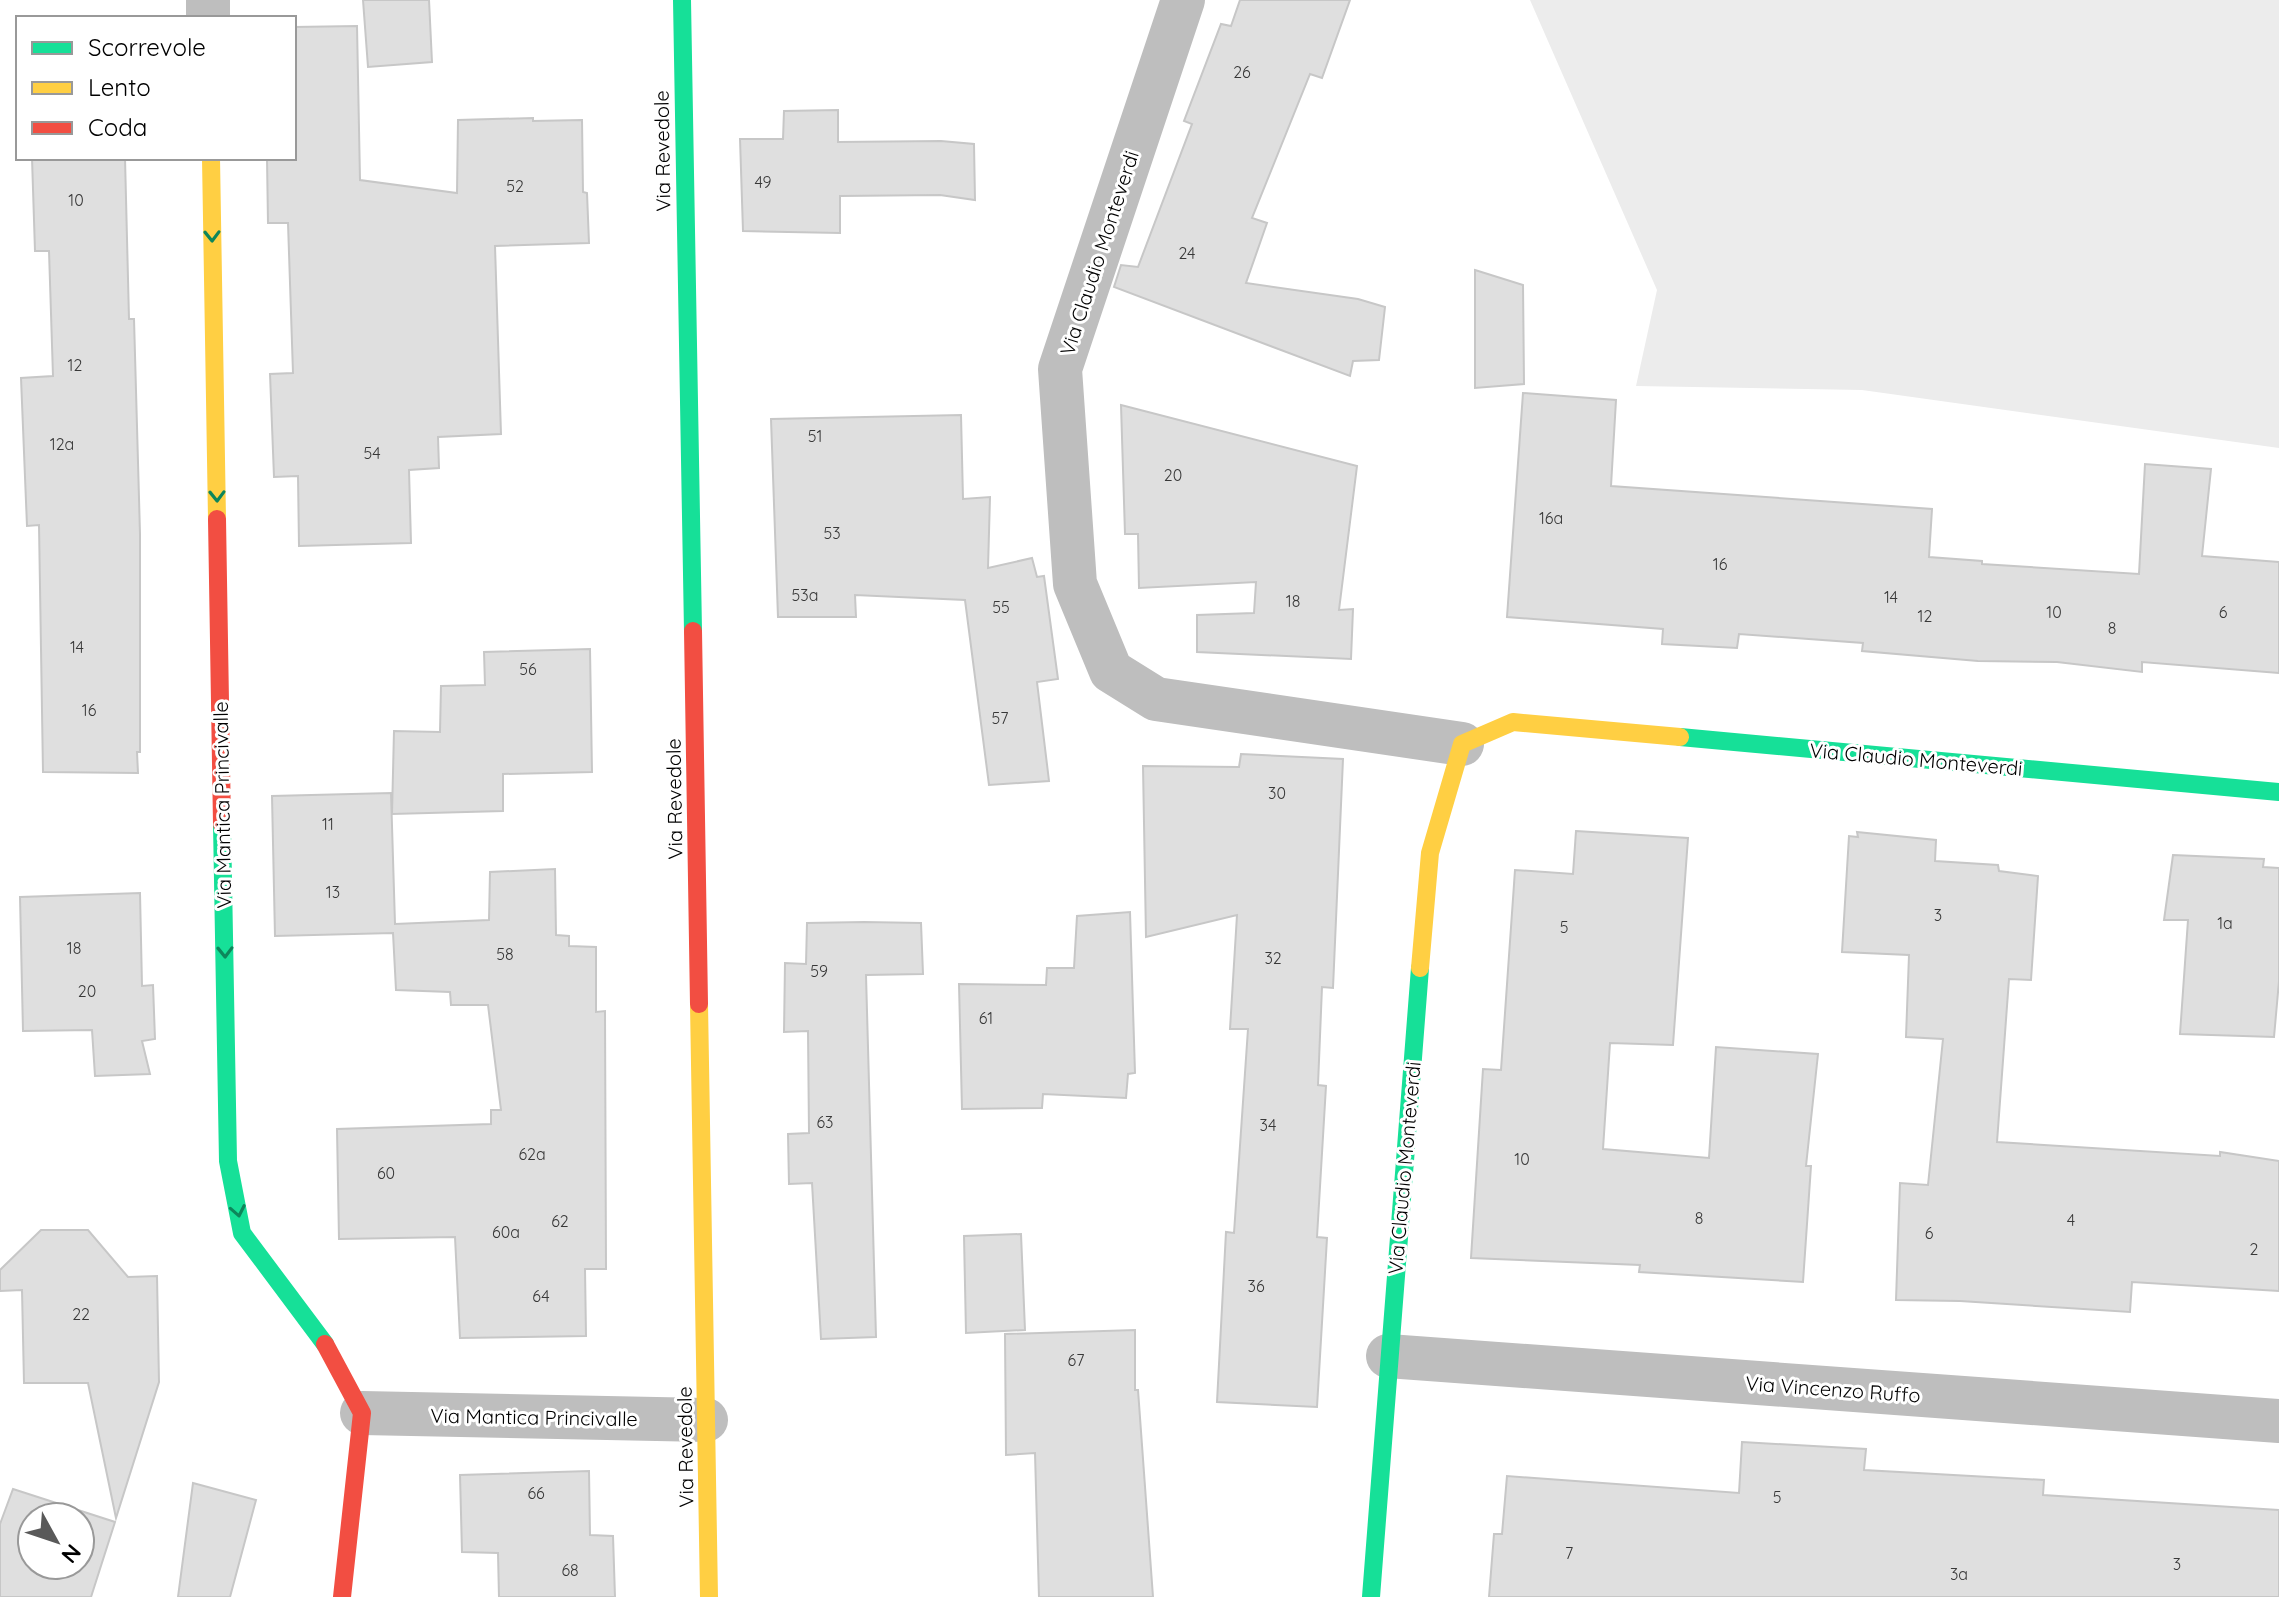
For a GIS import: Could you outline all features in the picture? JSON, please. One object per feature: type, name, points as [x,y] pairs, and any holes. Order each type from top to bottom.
[{"type":"street","name":"Via Revedole","points":[[682,0],[709,1597]]},
{"type":"street","name":"Via Claudio Monteverdi","points":[[1183,0],[1060,369],[1075,584],[1111,671],[1156,699],[1462,744],[1513,722],[2279,792]]},
{"type":"street","name":"Via Mantica Princivalle","points":[[211,160],[228,1161],[242,1233],[325,1343],[362,1413],[706,1420]]},
{"type":"street","name":"Via Claudio Monteverdi","points":[[1371,1597],[1430,853],[1462,744]]},
{"type":"street","name":"Via Vincenzo Ruffo","points":[[1388,1356],[2279,1421]]},
{"type":"street","points":[[342,1597],[362,1413]]},
{"type":"shaded area","points":[[1530,0],[2279,0],[2279,448],[1862,390],[1636,386],[1657,290]]},
{"type":"building","points":[[363,0],[429,0],[432,62],[368,67]]},
{"type":"building","points":[[1240,0],[1350,0],[1322,78],[1310,74],[1252,218],[1267,223],[1246,283],[1358,299],[1385,307],[1379,360],[1353,361],[1350,376],[1114,287],[1121,265],[1138,267],[1192,124],[1184,121],[1221,24],[1231,26]]},
{"type":"building","points":[[357,26],[360,180],[457,193],[458,120],[582,120],[583,192],[587,193],[589,243],[495,246],[501,434],[438,437],[439,468],[409,470],[411,543],[299,546],[298,476],[274,477],[270,374],[293,373],[288,223],[268,223],[267,160],[296,160],[296,27]]},
{"type":"building","points":[[838,110],[838,142],[941,141],[974,144],[975,200],[940,195],[840,196],[840,233],[743,231],[740,139],[783,139],[784,111]]},
{"type":"building","points":[[32,160],[125,160],[129,319],[134,319],[140,534],[138,773],[43,772],[39,525],[27,526],[21,378],[53,376],[49,251],[35,251]]},
{"type":"building","points":[[1475,270],[1523,285],[1524,384],[1475,388]]},
{"type":"building","points":[[1523,393],[1616,400],[1611,486],[1932,509],[1929,557],[1982,561],[1982,564],[2139,574],[2145,464],[2211,469],[2202,556],[2279,562],[2279,673],[2142,662],[2142,672],[2057,662],[1978,661],[1862,651],[1863,643],[1739,634],[1737,648],[1662,644],[1663,629],[1507,617]]},
{"type":"building","points":[[1121,405],[1357,466],[1339,610],[1353,609],[1351,659],[1197,652],[1197,615],[1254,613],[1256,582],[1139,588],[1138,534],[1125,534]]},
{"type":"building","points":[[961,415],[963,499],[990,497],[988,568],[1032,558],[1037,577],[1044,576],[1058,679],[1037,682],[1049,781],[989,785],[965,600],[855,595],[856,617],[778,617],[771,419]]},
{"type":"building","points":[[590,649],[592,772],[503,774],[503,811],[392,814],[394,731],[440,732],[441,686],[485,685],[484,652]]},
{"type":"building","points":[[1241,754],[1343,759],[1333,988],[1322,987],[1318,1085],[1326,1086],[1317,1237],[1327,1238],[1317,1407],[1217,1402],[1226,1232],[1234,1233],[1248,1029],[1230,1029],[1237,915],[1146,937],[1143,766],[1239,767]]},
{"type":"building","points":[[391,793],[395,924],[489,920],[490,872],[555,869],[556,935],[569,936],[569,946],[596,947],[596,1012],[605,1011],[606,1269],[585,1269],[586,1336],[460,1338],[455,1237],[339,1239],[337,1129],[491,1124],[491,1110],[501,1110],[488,1005],[451,1005],[450,992],[396,990],[393,933],[275,936],[272,796]]},
{"type":"building","points":[[1576,831],[1688,838],[1673,1045],[1610,1043],[1603,1149],[1709,1158],[1716,1047],[1818,1054],[1806,1166],[1811,1166],[1803,1282],[1639,1272],[1640,1265],[1471,1258],[1483,1069],[1501,1070],[1515,870],[1573,874]]},
{"type":"building","points":[[1857,832],[1936,840],[1935,861],[1998,865],[1999,871],[2038,876],[2031,980],[2009,979],[1997,1142],[2220,1156],[2220,1152],[2279,1161],[2279,1291],[2132,1282],[2130,1312],[1896,1300],[1900,1183],[1928,1185],[1943,1039],[1906,1037],[1909,955],[1842,952],[1849,836],[1858,837]]},
{"type":"building","points":[[2173,855],[2264,859],[2263,867],[2279,868],[2279,981],[2274,1037],[2180,1034],[2188,920],[2164,920]]},
{"type":"building","points":[[140,893],[142,986],[153,985],[155,1039],[142,1041],[150,1074],[95,1076],[92,1030],[23,1031],[20,897]]},
{"type":"building","points":[[1130,912],[1135,1073],[1128,1074],[1126,1098],[1043,1094],[1042,1108],[962,1109],[959,984],[1046,985],[1047,968],[1074,968],[1077,916]]},
{"type":"building","points":[[807,923],[921,923],[923,974],[866,975],[876,1337],[821,1339],[812,1183],[789,1184],[788,1134],[809,1133],[808,1031],[784,1032],[785,963],[806,964]]},
{"type":"building","points":[[41,1230],[88,1230],[128,1277],[157,1276],[159,1382],[116,1518],[88,1383],[24,1383],[22,1290],[0,1291],[0,1270]]},
{"type":"building","points":[[1021,1234],[1025,1330],[966,1333],[964,1236]]},
{"type":"building","points":[[1135,1330],[1135,1390],[1138,1390],[1153,1597],[1039,1597],[1035,1453],[1006,1455],[1005,1334]]},
{"type":"building","points":[[1742,1442],[1866,1449],[1864,1470],[2044,1480],[2043,1495],[2279,1510],[2279,1597],[1489,1597],[1494,1534],[1502,1534],[1507,1476],[1739,1493]]},
{"type":"building","points":[[589,1471],[590,1535],[613,1536],[615,1597],[499,1597],[498,1553],[462,1552],[460,1475]]},
{"type":"building","points":[[193,1483],[256,1500],[230,1597],[178,1597]]},
{"type":"building","points":[[13,1489],[50,1501],[16,1501],[16,1581],[96,1581],[96,1516],[115,1522],[91,1597],[0,1597],[0,1524]]},
{"type":"traffic: fast","points":[[682,0],[693,631]]},
{"type":"traffic: fast","points":[[1680,737],[2279,792]]},
{"type":"traffic: fast","points":[[222,824],[228,1161],[242,1233],[325,1344]]},
{"type":"traffic: fast","points":[[1371,1597],[1420,968]]},
{"type":"traffic: slow","points":[[211,160],[217,519]]},
{"type":"traffic: slow","points":[[1420,968],[1430,853],[1462,744],[1513,722],[1680,737]]},
{"type":"traffic: slow","points":[[699,1004],[709,1597]]},
{"type":"traffic: jam","points":[[217,519],[222,824]]},
{"type":"traffic: jam","points":[[693,631],[699,1004]]},
{"type":"traffic: jam","points":[[325,1344],[362,1413],[342,1597]]}]
